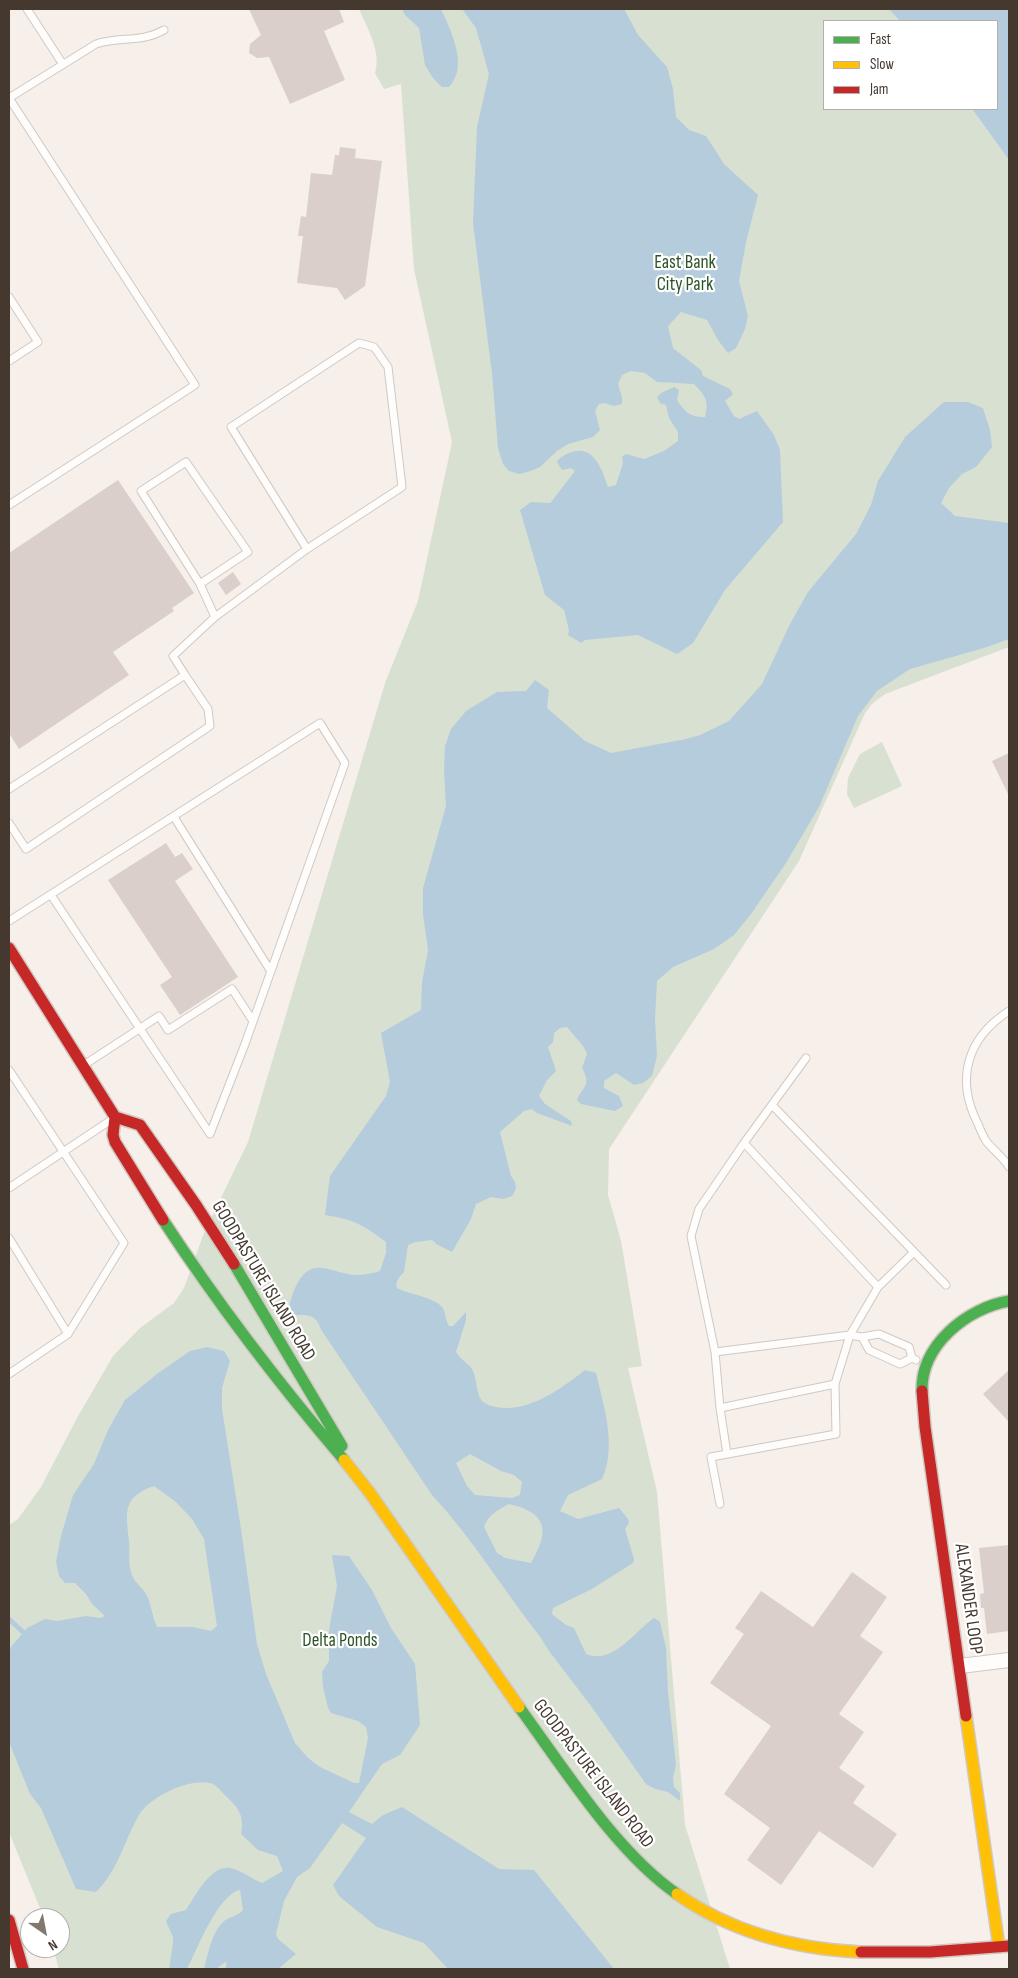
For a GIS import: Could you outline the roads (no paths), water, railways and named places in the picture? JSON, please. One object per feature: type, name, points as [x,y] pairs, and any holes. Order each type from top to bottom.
[{"type":"main road","points":[[9,948],[115,1117]]},
{"type":"main road","name":"GOODPASTURE ISLAND ROAD","points":[[362,1482],[321,1408],[246,1283],[196,1205],[140,1125],[115,1117],[113,1138],[172,1235],[225,1312],[308,1418],[362,1482],[510,1694],[596,1812],[634,1856],[660,1881],[693,1906],[719,1921],[775,1940],[829,1950],[916,1952],[1004,1946]]},
{"type":"main road","name":"ALEXANDER LOOP","points":[[1004,1946],[925,1427],[922,1377],[933,1352],[950,1330],[963,1318],[998,1302],[1009,1301]]},
{"type":"main road","points":[[9,1920],[23,1969]]},
{"type":"street","points":[[960,1666],[1009,1660]]},
{"type":"lane","points":[[27,9],[62,63]]},
{"type":"lane","points":[[9,505],[195,384],[9,98],[62,63],[96,44],[118,39],[145,38],[164,30]]},
{"type":"lane","points":[[9,297],[38,342],[9,361]]},
{"type":"lane","points":[[9,823],[26,849],[210,726],[208,709],[173,656],[215,617],[307,549],[402,487],[388,367],[374,347],[359,343],[231,427],[307,549]]},
{"type":"lane","points":[[200,584],[248,552],[186,462],[141,490],[200,584],[215,617]]},
{"type":"lane","points":[[9,789],[185,675]]},
{"type":"lane","points":[[9,921],[51,894],[174,817],[320,723],[345,763],[253,1021],[210,1134],[51,894]]},
{"type":"lane","points":[[174,817],[270,970]]},
{"type":"lane","points":[[83,1066],[159,1016],[168,1030],[232,989],[253,1021]]},
{"type":"lane","points":[[1009,1011],[990,1026],[980,1037],[972,1051],[967,1066],[965,1084],[973,1115],[986,1141],[1009,1167]]},
{"type":"lane","points":[[727,1454],[720,1408],[715,1352],[691,1236],[698,1209],[806,1058]]},
{"type":"lane","points":[[9,1070],[124,1243],[68,1334],[9,1374]]},
{"type":"lane","points":[[772,1105],[946,1285]]},
{"type":"lane","points":[[9,1188],[115,1117]]},
{"type":"lane","points":[[744,1143],[878,1287]]},
{"type":"lane","points":[[9,1238],[68,1334]]},
{"type":"lane","points":[[720,1504],[712,1457],[836,1434],[836,1384],[850,1334],[878,1287],[914,1252]]},
{"type":"lane","points":[[715,1352],[850,1334],[862,1337],[879,1334],[909,1347],[912,1358]]},
{"type":"lane","points":[[862,1337],[869,1350],[900,1364],[912,1358],[927,1364]]},
{"type":"lane","points":[[720,1408],[836,1384]]},
{"type":"water","points":[[402,9],[441,9],[453,38],[458,59],[455,79],[449,87],[442,87],[433,78],[425,65],[419,28],[405,15]]},
{"type":"water","points":[[462,9],[624,9],[638,35],[667,67],[673,89],[676,117],[689,130],[706,136],[724,164],[758,195],[746,242],[739,281],[748,316],[745,329],[736,348],[728,353],[707,320],[681,312],[668,326],[673,348],[701,370],[703,376],[730,389],[733,394],[725,401],[734,416],[739,419],[757,411],[774,435],[780,450],[783,522],[725,590],[693,643],[677,654],[638,635],[585,640],[581,643],[568,635],[569,630],[564,610],[545,595],[520,510],[531,502],[550,503],[552,501],[575,471],[571,468],[562,470],[557,462],[567,454],[578,451],[591,455],[600,466],[608,487],[616,485],[623,463],[622,457],[626,454],[644,459],[664,451],[678,441],[678,432],[669,418],[666,405],[660,403],[657,397],[661,393],[674,387],[679,390],[677,400],[682,407],[688,413],[700,417],[705,417],[706,399],[694,384],[657,382],[645,373],[631,371],[622,375],[618,384],[622,404],[614,406],[604,403],[599,404],[595,411],[600,430],[593,437],[568,444],[557,451],[540,467],[531,471],[519,474],[509,471],[503,464],[498,448],[492,374],[473,223],[477,127],[489,74],[476,28]]},
{"type":"water","points":[[889,9],[1009,9],[1009,160],[973,110],[998,110],[998,20],[899,20]]},
{"type":"water","points":[[944,402],[968,402],[983,408],[990,430],[992,447],[976,467],[962,474],[949,488],[941,503],[955,516],[1009,523],[1009,639],[910,669],[877,691],[858,716],[819,807],[786,863],[751,914],[734,935],[714,949],[673,967],[657,981],[655,1019],[657,1056],[652,1076],[643,1083],[634,1085],[616,1073],[604,1081],[604,1088],[619,1096],[623,1106],[615,1111],[581,1104],[577,1100],[586,1086],[585,1074],[582,1068],[587,1054],[583,1046],[567,1027],[560,1028],[554,1033],[553,1042],[548,1047],[556,1071],[547,1080],[539,1096],[545,1104],[571,1121],[572,1126],[537,1113],[532,1109],[524,1111],[500,1132],[511,1176],[515,1182],[516,1189],[512,1196],[503,1199],[491,1197],[476,1204],[471,1219],[452,1252],[432,1240],[415,1242],[408,1245],[404,1272],[397,1284],[397,1288],[438,1303],[443,1309],[449,1326],[453,1326],[466,1312],[466,1320],[456,1352],[472,1369],[480,1398],[486,1404],[508,1408],[532,1403],[555,1392],[585,1370],[596,1373],[608,1426],[609,1453],[606,1466],[602,1479],[568,1495],[560,1511],[578,1519],[619,1508],[628,1519],[629,1523],[625,1529],[634,1559],[633,1563],[592,1589],[553,1608],[552,1614],[566,1625],[574,1628],[586,1654],[596,1656],[614,1651],[654,1618],[660,1622],[666,1648],[668,1692],[676,1765],[673,1778],[674,1787],[680,1793],[680,1801],[668,1792],[655,1789],[646,1784],[475,1547],[432,1495],[315,1319],[309,1316],[295,1315],[289,1307],[299,1280],[309,1271],[315,1268],[322,1268],[353,1275],[372,1273],[380,1271],[386,1253],[386,1242],[371,1231],[351,1221],[325,1215],[330,1176],[386,1096],[390,1082],[381,1033],[421,1010],[422,982],[428,950],[423,915],[423,888],[446,806],[445,746],[451,729],[466,711],[497,692],[526,691],[535,680],[549,690],[547,708],[585,741],[611,753],[686,739],[700,735],[729,721],[762,684],[790,624],[808,592],[856,534],[871,505],[878,481],[905,437]],"holes":[[[470,1454],[501,1471],[514,1475],[522,1482],[520,1495],[512,1498],[475,1495],[467,1486],[456,1463]],[[509,1504],[532,1513],[542,1525],[541,1542],[531,1563],[505,1558],[497,1553],[484,1527],[491,1516]]]},
{"type":"water","points":[[207,1347],[224,1351],[230,1361],[222,1388],[222,1409],[257,1644],[266,1674],[295,1743],[308,1758],[320,1767],[354,1783],[359,1783],[368,1738],[366,1727],[358,1721],[331,1713],[323,1687],[322,1672],[329,1661],[329,1630],[337,1586],[332,1555],[349,1556],[372,1590],[391,1628],[415,1664],[420,1725],[400,1755],[382,1764],[349,1812],[372,1824],[383,1815],[402,1807],[499,1869],[534,1870],[614,1969],[448,1969],[424,1943],[377,1927],[339,1896],[333,1885],[366,1838],[342,1823],[310,1868],[297,1877],[284,1901],[276,1934],[278,1939],[296,1954],[278,1969],[225,1969],[227,1964],[225,1962],[216,1969],[204,1969],[211,1944],[219,1927],[225,1920],[239,1914],[243,1910],[240,1890],[224,1901],[216,1912],[187,1969],[169,1969],[173,1937],[166,1921],[171,1914],[186,1910],[204,1883],[216,1871],[230,1868],[262,1883],[283,1871],[277,1856],[258,1850],[241,1834],[242,1820],[234,1804],[215,1785],[204,1782],[172,1790],[152,1801],[139,1815],[104,1884],[96,1892],[76,1889],[41,1808],[30,1794],[9,1742],[9,1654],[11,1647],[27,1628],[45,1619],[57,1621],[86,1616],[100,1618],[105,1616],[92,1604],[86,1594],[75,1583],[65,1583],[59,1576],[56,1562],[61,1536],[73,1495],[94,1464],[108,1430],[125,1400],[190,1351]],"holes":[[[154,1486],[176,1502],[192,1519],[204,1539],[217,1626],[211,1631],[193,1627],[157,1627],[148,1597],[131,1572],[127,1522],[128,1507],[131,1501],[136,1495]]]},
{"type":"waterway","points":[[9,1619],[23,1632]]},
{"type":"park label","name":"East Bank City Park","points":[[685,274]]},
{"type":"park label","name":"Delta Ponds","points":[[340,1641]]}]
